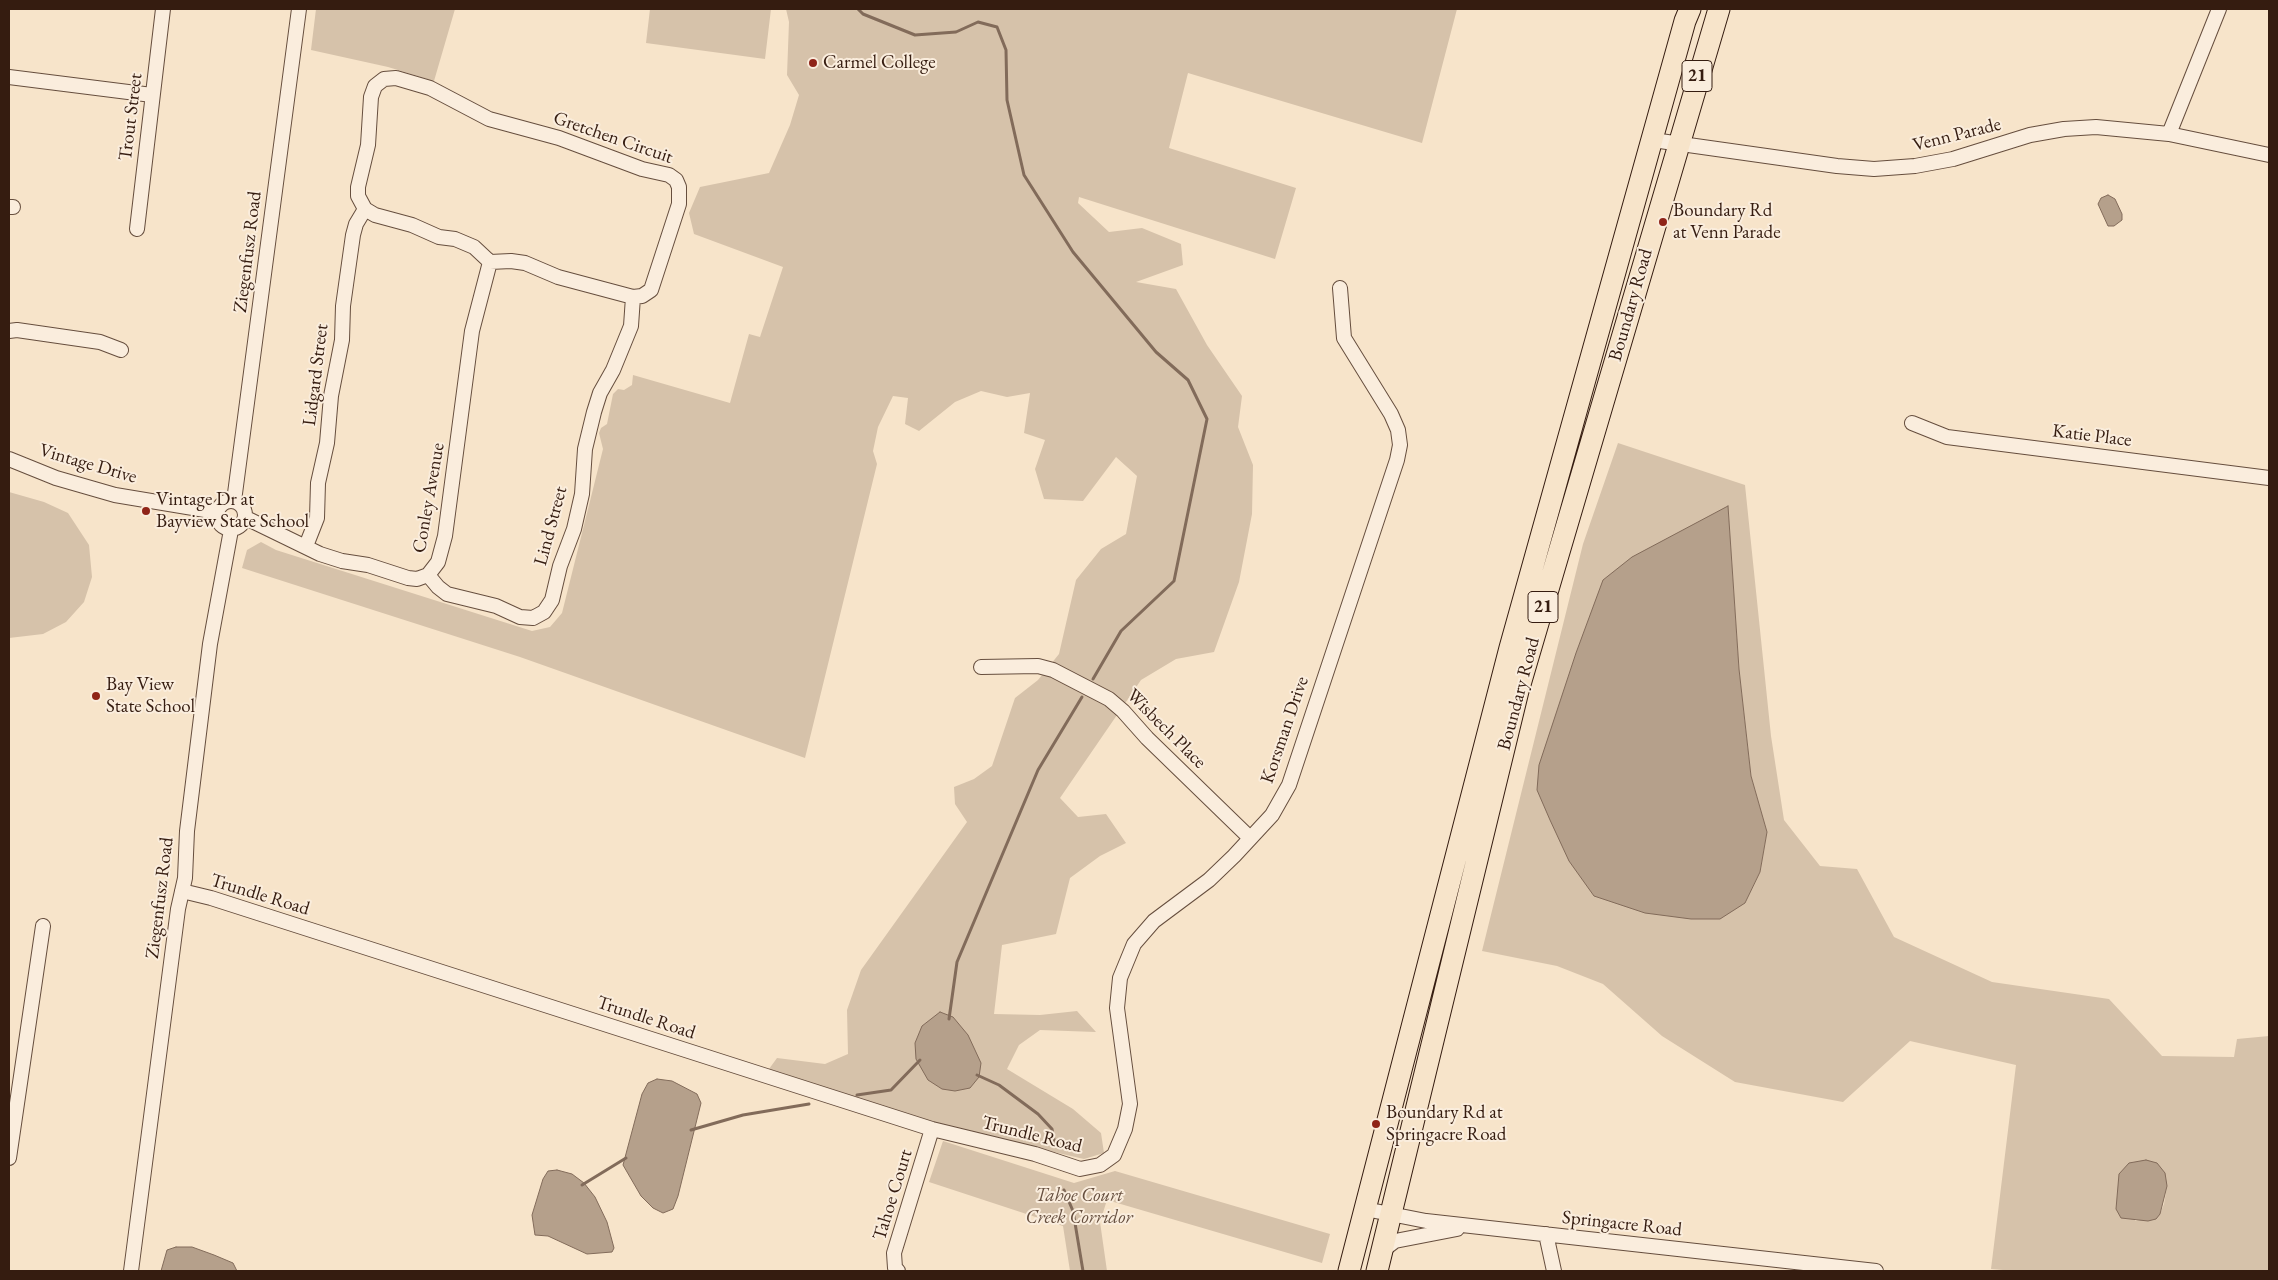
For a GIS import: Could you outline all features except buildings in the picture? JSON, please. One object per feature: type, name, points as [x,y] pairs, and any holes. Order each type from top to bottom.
[{"type":"highway","name":"Boundary Road","points":[[1349,1271],[1510,648],[1685,21],[1690,9]]},
{"type":"highway","name":"Boundary Road","points":[[1377,1271],[1518,691],[1718,9]]},
{"type":"street","name":"Trout Street","points":[[137,229],[164,9]]},
{"type":"street","name":"Ziegenfusz Road","points":[[234,501],[299,9]]},
{"type":"street","points":[[2169,134],[2219,9]]},
{"type":"street","points":[[9,77],[152,95]]},
{"type":"street","name":"Gretchen Circuit","points":[[364,208],[358,196],[358,187],[368,145],[371,97],[375,86],[384,79],[396,78],[413,82],[430,88],[489,119],[559,138],[614,159],[669,175],[676,180],[680,195],[679,204],[650,290],[642,296],[633,297]]},
{"type":"street","name":"Venn Parade","points":[[1653,140],[1837,166],[1874,169],[1915,166],[1953,159],[2030,135],[2064,129],[2096,127],[2169,134],[2269,155]]},
{"type":"street","points":[[364,208],[375,215],[412,225],[439,237],[455,239],[474,248],[490,262],[511,261],[525,263],[558,277],[633,297]]},
{"type":"street","name":"Lidgard Street","points":[[306,546],[317,518],[318,483],[327,442],[330,396],[342,340],[343,306],[353,235],[364,208]]},
{"type":"street","name":"Conley Avenue","points":[[246,518],[320,554],[335,559],[392,572],[408,578],[417,579],[428,575],[438,562],[445,536],[472,331],[490,262]]},
{"type":"street","name":"Korsman Drive","points":[[1100,1165],[1114,1155],[1125,1129],[1130,1104],[1117,1008],[1120,978],[1134,944],[1154,921],[1209,880],[1250,838],[1272,815],[1289,785],[1397,460],[1400,445],[1398,430],[1391,414],[1344,338],[1340,288]]},
{"type":"street","name":"Lind Street","points":[[428,575],[447,594],[496,606],[520,617],[533,618],[544,612],[552,600],[560,566],[574,529],[582,494],[585,449],[594,412],[600,393],[613,370],[631,326],[633,297]]},
{"type":"street","points":[[9,331],[17,330],[100,342],[121,350]]},
{"type":"street","name":"Katie Place","points":[[1912,423],[1947,437],[2269,478]]},
{"type":"street","name":"Vintage Drive","points":[[9,459],[56,478],[115,495],[217,512]]},
{"type":"street","points":[[234,501],[243,506],[246,518],[241,526],[231,530],[220,525],[217,512],[224,503],[234,501]]},
{"type":"street","name":"Ziegenfusz Road","points":[[131,1271],[182,891],[187,830],[210,644],[231,530]]},
{"type":"street","name":"Wisbech Place","points":[[981,667],[1038,666],[1053,670],[1109,699],[1123,710],[1147,738],[1250,838]]},
{"type":"street","name":"Trundle Road","points":[[182,891],[230,904],[932,1129],[1035,1154],[1080,1169],[1100,1165]]},
{"type":"street","points":[[9,1158],[14,1087],[43,926]]},
{"type":"street","name":"Tahoe Court","points":[[898,1271],[895,1268],[894,1253],[932,1129]]},
{"type":"street","name":"Springacre Road","points":[[1365,1209],[1426,1221],[1876,1271]]},
{"type":"street","points":[[1383,1250],[1395,1241],[1473,1226]]},
{"type":"street","points":[[1546,1234],[1554,1271]]},
{"type":"green space","points":[[316,9],[455,9],[434,81],[388,67],[311,50]]},
{"type":"green space","points":[[650,9],[771,9],[765,59],[646,43]]},
{"type":"green space","points":[[786,9],[1457,9],[1422,143],[1188,73],[1169,148],[1296,188],[1275,259],[1079,197],[1078,203],[1109,232],[1142,228],[1181,244],[1183,265],[1136,282],[1176,289],[1207,345],[1242,396],[1238,427],[1253,465],[1252,514],[1239,582],[1214,652],[1176,659],[1141,680],[1060,798],[1078,817],[1106,814],[1126,843],[1100,856],[1070,878],[1056,934],[1002,945],[994,1014],[1040,1015],[1077,1011],[1096,1032],[1040,1030],[1019,1045],[1007,1069],[1073,1109],[1101,1133],[1104,1153],[1084,1159],[950,1128],[769,1069],[777,1058],[825,1064],[848,1054],[847,1010],[861,970],[967,822],[955,804],[954,787],[974,779],[992,766],[1015,698],[1038,680],[1059,654],[1076,580],[1101,549],[1126,534],[1137,476],[1116,457],[1083,501],[1044,499],[1035,469],[1045,440],[1024,433],[1030,393],[1007,397],[981,391],[955,402],[919,431],[905,424],[908,398],[893,396],[878,427],[873,451],[877,464],[805,758],[520,657],[242,568],[247,550],[261,542],[276,550],[532,631],[550,627],[562,613],[603,449],[599,433],[601,428],[607,424],[613,394],[618,389],[624,390],[632,385],[633,375],[730,403],[749,334],[760,337],[783,267],[694,234],[689,213],[700,187],[769,173],[790,125],[799,95],[787,75],[789,22]]},
{"type":"green space","points":[[1618,443],[1745,485],[1771,736],[1784,820],[1820,866],[1857,869],[1894,937],[1992,982],[2109,999],[2162,1056],[2234,1057],[2237,1039],[2269,1036],[2269,1271],[2015,1271],[1991,1269],[2016,1065],[1910,1041],[1843,1102],[1735,1082],[1662,1036],[1603,984],[1557,966],[1482,951],[1583,544]],"holes":[[[1728,507],[1739,669],[1751,776],[1767,832],[1760,872],[1745,903]],[[2146,1160],[2167,1186],[2164,1204],[2160,1214],[2135,1221]]]},
{"type":"green space","points":[[9,492],[44,502],[68,513],[89,545],[92,577],[84,602],[66,622],[43,634],[9,638]]},
{"type":"green space","name":"Tahoe Court Creek Corridor","points":[[943,1141],[1074,1183],[1115,1171],[1330,1234],[1322,1263],[1107,1200],[1100,1222],[1107,1271],[1070,1271],[1063,1226],[929,1182]]},
{"type":"shaded area","points":[[2108,195],[2115,199],[2122,214],[2122,220],[2114,226],[2108,226],[2098,204],[2101,198]]},
{"type":"shaded area","points":[[1728,506],[1739,669],[1751,776],[1767,832],[1760,872],[1745,903],[1720,919],[1691,919],[1645,913],[1594,896],[1569,861],[1537,790],[1539,765],[1576,653],[1603,580],[1632,557]]},
{"type":"shaded area","points":[[940,1012],[953,1017],[968,1035],[981,1063],[979,1077],[970,1088],[955,1091],[942,1089],[928,1080],[916,1059],[915,1043],[922,1026]]},
{"type":"shaded area","points":[[657,1079],[672,1081],[697,1094],[701,1103],[678,1196],[673,1209],[663,1213],[653,1208],[641,1196],[623,1165],[642,1094],[648,1083]]},
{"type":"shaded area","points":[[2146,1160],[2157,1163],[2165,1173],[2167,1186],[2160,1214],[2156,1219],[2148,1221],[2121,1218],[2116,1209],[2119,1174],[2129,1163]]},
{"type":"shaded area","points":[[557,1170],[572,1174],[584,1183],[595,1197],[607,1222],[614,1248],[612,1252],[587,1254],[548,1236],[535,1235],[532,1215],[543,1179],[548,1171]]},
{"type":"shaded area","points":[[176,1247],[192,1247],[214,1255],[233,1263],[237,1271],[161,1271],[167,1250]]},
{"type":"waterway","points":[[858,9],[863,14],[915,35],[956,32],[978,22],[997,27],[1006,50],[1007,100],[1024,175],[1073,252],[1156,352],[1188,380],[1207,419],[1174,581],[1121,631],[1093,679]]},
{"type":"waterway","points":[[949,1019],[957,962],[1038,770],[1082,697]]},
{"type":"waterway","points":[[857,1095],[891,1090],[920,1060]]},
{"type":"waterway","points":[[977,1075],[999,1085],[1038,1114],[1052,1129],[1055,1145]]},
{"type":"waterway","points":[[691,1130],[743,1115],[809,1104]]},
{"type":"waterway","points":[[582,1185],[626,1158]]},
{"type":"waterway","points":[[1064,1190],[1073,1211],[1083,1271]]},
{"type":"place","name":"Carmel College","points":[[813,63]]},
{"type":"place","name":"Boundary Rd at Venn Parade","points":[[1663,222]]},
{"type":"place","name":"Vintage Dr at Bayview State School","points":[[146,511]]},
{"type":"place","name":"Bay View State School","points":[[96,696]]},
{"type":"place","name":"Boundary Rd at Springacre Road","points":[[1376,1124]]}]
